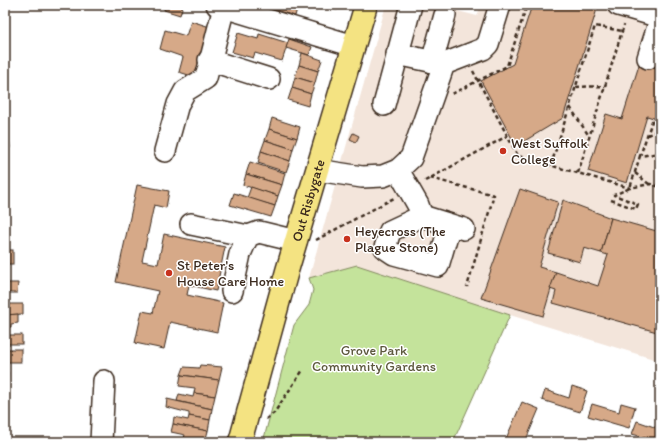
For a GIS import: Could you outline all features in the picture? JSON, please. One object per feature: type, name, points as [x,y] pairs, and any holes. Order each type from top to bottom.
[{"type":"main road","name":"Out Risbygate","points":[[240,442],[296,241],[366,5]]},
{"type":"street","points":[[384,105],[411,5]]},
{"type":"street","points":[[397,54],[438,63],[465,57],[483,49],[488,44],[500,5]]},
{"type":"street","points":[[165,151],[178,104],[185,91],[208,69],[220,6],[354,46]]},
{"type":"street","points":[[623,7],[660,19],[648,58]]},
{"type":"street","points":[[317,170],[362,177],[383,176],[398,170],[412,158],[438,63],[445,15]]},
{"type":"street","points":[[208,69],[269,79]]},
{"type":"street","points":[[398,170],[422,216]]},
{"type":"street","points":[[422,216],[457,227],[438,266],[394,254],[385,248],[390,231],[422,216]]},
{"type":"street","points":[[191,224],[248,236],[259,232],[296,241]]},
{"type":"street","points":[[232,291],[240,254],[248,236]]},
{"type":"street","points":[[101,442],[104,381]]},
{"type":"path","points":[[451,95],[507,66],[527,5]]},
{"type":"path","points":[[578,173],[622,31],[623,7]]},
{"type":"path","points":[[551,165],[595,26],[622,31]]},
{"type":"path","points":[[465,57],[518,156],[630,188]]},
{"type":"path","points":[[576,87],[605,86]]},
{"type":"path","points":[[569,106],[589,136]]},
{"type":"path","points":[[630,188],[652,121],[660,123]]},
{"type":"path","points":[[647,135],[660,130]]},
{"type":"path","points":[[640,156],[660,153]]},
{"type":"path","points":[[635,173],[650,184],[660,187]]},
{"type":"path","points":[[611,200],[636,209],[638,204],[614,195],[630,188],[650,184]]},
{"type":"path","points":[[263,421],[274,413],[303,370]]},
{"type":"shaded area","name":"West Suffolk College","points":[[386,5],[435,5],[477,16],[481,5],[660,5],[660,361],[510,315],[357,265],[309,278]]},
{"type":"green space","name":"Grove Park Community Gardens","points":[[357,265],[510,315],[453,442],[263,442],[294,325],[309,305],[313,290],[309,278]]},
{"type":"building","points":[[165,5],[183,5],[180,15],[164,10]]},
{"type":"building","points":[[258,5],[298,5],[295,16]]},
{"type":"building","points":[[326,5],[338,5],[337,10],[326,7]]},
{"type":"building","points":[[532,5],[582,5],[597,9],[563,118],[516,146],[481,81],[513,64]]},
{"type":"building","points":[[191,21],[210,27],[198,78],[179,72],[183,57],[160,49],[165,30],[186,36]]},
{"type":"building","points":[[238,33],[258,39],[259,34],[288,43],[282,61],[255,53],[253,58],[232,52]]},
{"type":"building","points":[[289,39],[312,47],[309,55],[286,48]]},
{"type":"building","points":[[302,53],[322,60],[318,71],[299,65]]},
{"type":"building","points":[[640,62],[660,68],[660,120],[647,116],[627,183],[588,171],[606,114],[622,119]]},
{"type":"building","points":[[299,65],[318,71],[315,83],[295,77]]},
{"type":"building","points":[[5,68],[10,68],[9,94],[5,94]]},
{"type":"building","points":[[295,77],[315,83],[311,94],[292,88]]},
{"type":"building","points":[[292,88],[311,94],[308,106],[288,100]]},
{"type":"building","points":[[272,118],[300,127],[297,138],[269,129]]},
{"type":"building","points":[[5,129],[6,136],[9,136],[10,148],[5,148]]},
{"type":"building","points":[[269,129],[297,138],[293,149],[265,140]]},
{"type":"building","points":[[353,133],[359,136],[356,142],[350,139]]},
{"type":"building","points":[[265,140],[293,149],[290,161],[261,151]]},
{"type":"building","points":[[261,151],[290,161],[286,172],[258,163]]},
{"type":"building","points":[[250,162],[285,173],[282,185],[246,174]]},
{"type":"building","points":[[246,174],[282,185],[278,196],[243,185]]},
{"type":"building","name":"St Peter's House Care Home","points":[[137,185],[169,191],[166,208],[154,205],[142,261],[158,264],[164,234],[225,247],[216,291],[189,285],[187,295],[223,303],[217,332],[170,322],[164,349],[135,343],[142,311],[153,313],[158,291],[116,282]]},
{"type":"building","points":[[251,187],[278,196],[275,206],[247,198]]},
{"type":"building","points":[[520,189],[558,202],[539,267],[556,272],[543,316],[481,298]]},
{"type":"building","points":[[234,193],[275,206],[271,217],[230,205]]},
{"type":"building","points":[[563,200],[611,218],[601,253],[584,248],[580,262],[548,253]]},
{"type":"building","points":[[611,218],[660,232],[660,321],[657,332],[553,303],[556,291],[550,289],[556,272],[598,286],[608,255],[601,253]]},
{"type":"building","points":[[5,250],[13,250],[13,264],[5,264]]},
{"type":"building","points":[[5,283],[18,283],[17,293],[5,293]]},
{"type":"building","points":[[5,304],[23,304],[23,314],[5,315]]},
{"type":"building","points":[[18,314],[18,323],[11,324],[11,327],[5,327],[5,315]]},
{"type":"building","points":[[5,335],[22,335],[22,344],[5,344]]},
{"type":"building","points":[[5,349],[21,349],[21,362],[5,362]]},
{"type":"building","points":[[200,365],[222,367],[219,380],[181,375],[184,367],[199,368]]},
{"type":"building","points":[[5,372],[8,372],[7,389],[5,389]]},
{"type":"building","points":[[181,375],[219,380],[215,396],[194,393],[195,388],[179,386]]},
{"type":"building","points":[[572,386],[587,391],[580,412],[542,400],[545,390],[569,398]]},
{"type":"building","points":[[194,393],[215,396],[212,409],[177,401],[179,394],[193,397]]},
{"type":"building","points":[[167,399],[212,409],[210,420],[189,416],[189,413],[166,407]]},
{"type":"building","points":[[522,402],[539,409],[525,442],[505,441]]},
{"type":"building","points":[[621,403],[635,407],[629,428],[588,416],[592,404],[619,412]]},
{"type":"building","points":[[189,416],[210,420],[208,431],[173,424],[174,417],[188,420]]},
{"type":"building","points":[[637,421],[660,429],[660,442],[632,434]]},
{"type":"building","points":[[173,424],[208,431],[205,442],[184,438],[185,435],[171,432]]},
{"type":"building","points":[[184,438],[202,442],[169,442],[170,439],[183,441]]},
{"type":"place","name":"West Suffolk College","points":[[503,151]]},
{"type":"place","name":"Heyecross (The Plague Stone)","points":[[347,239]]},
{"type":"place","name":"St Peter's House Care Home","points":[[169,273]]}]
